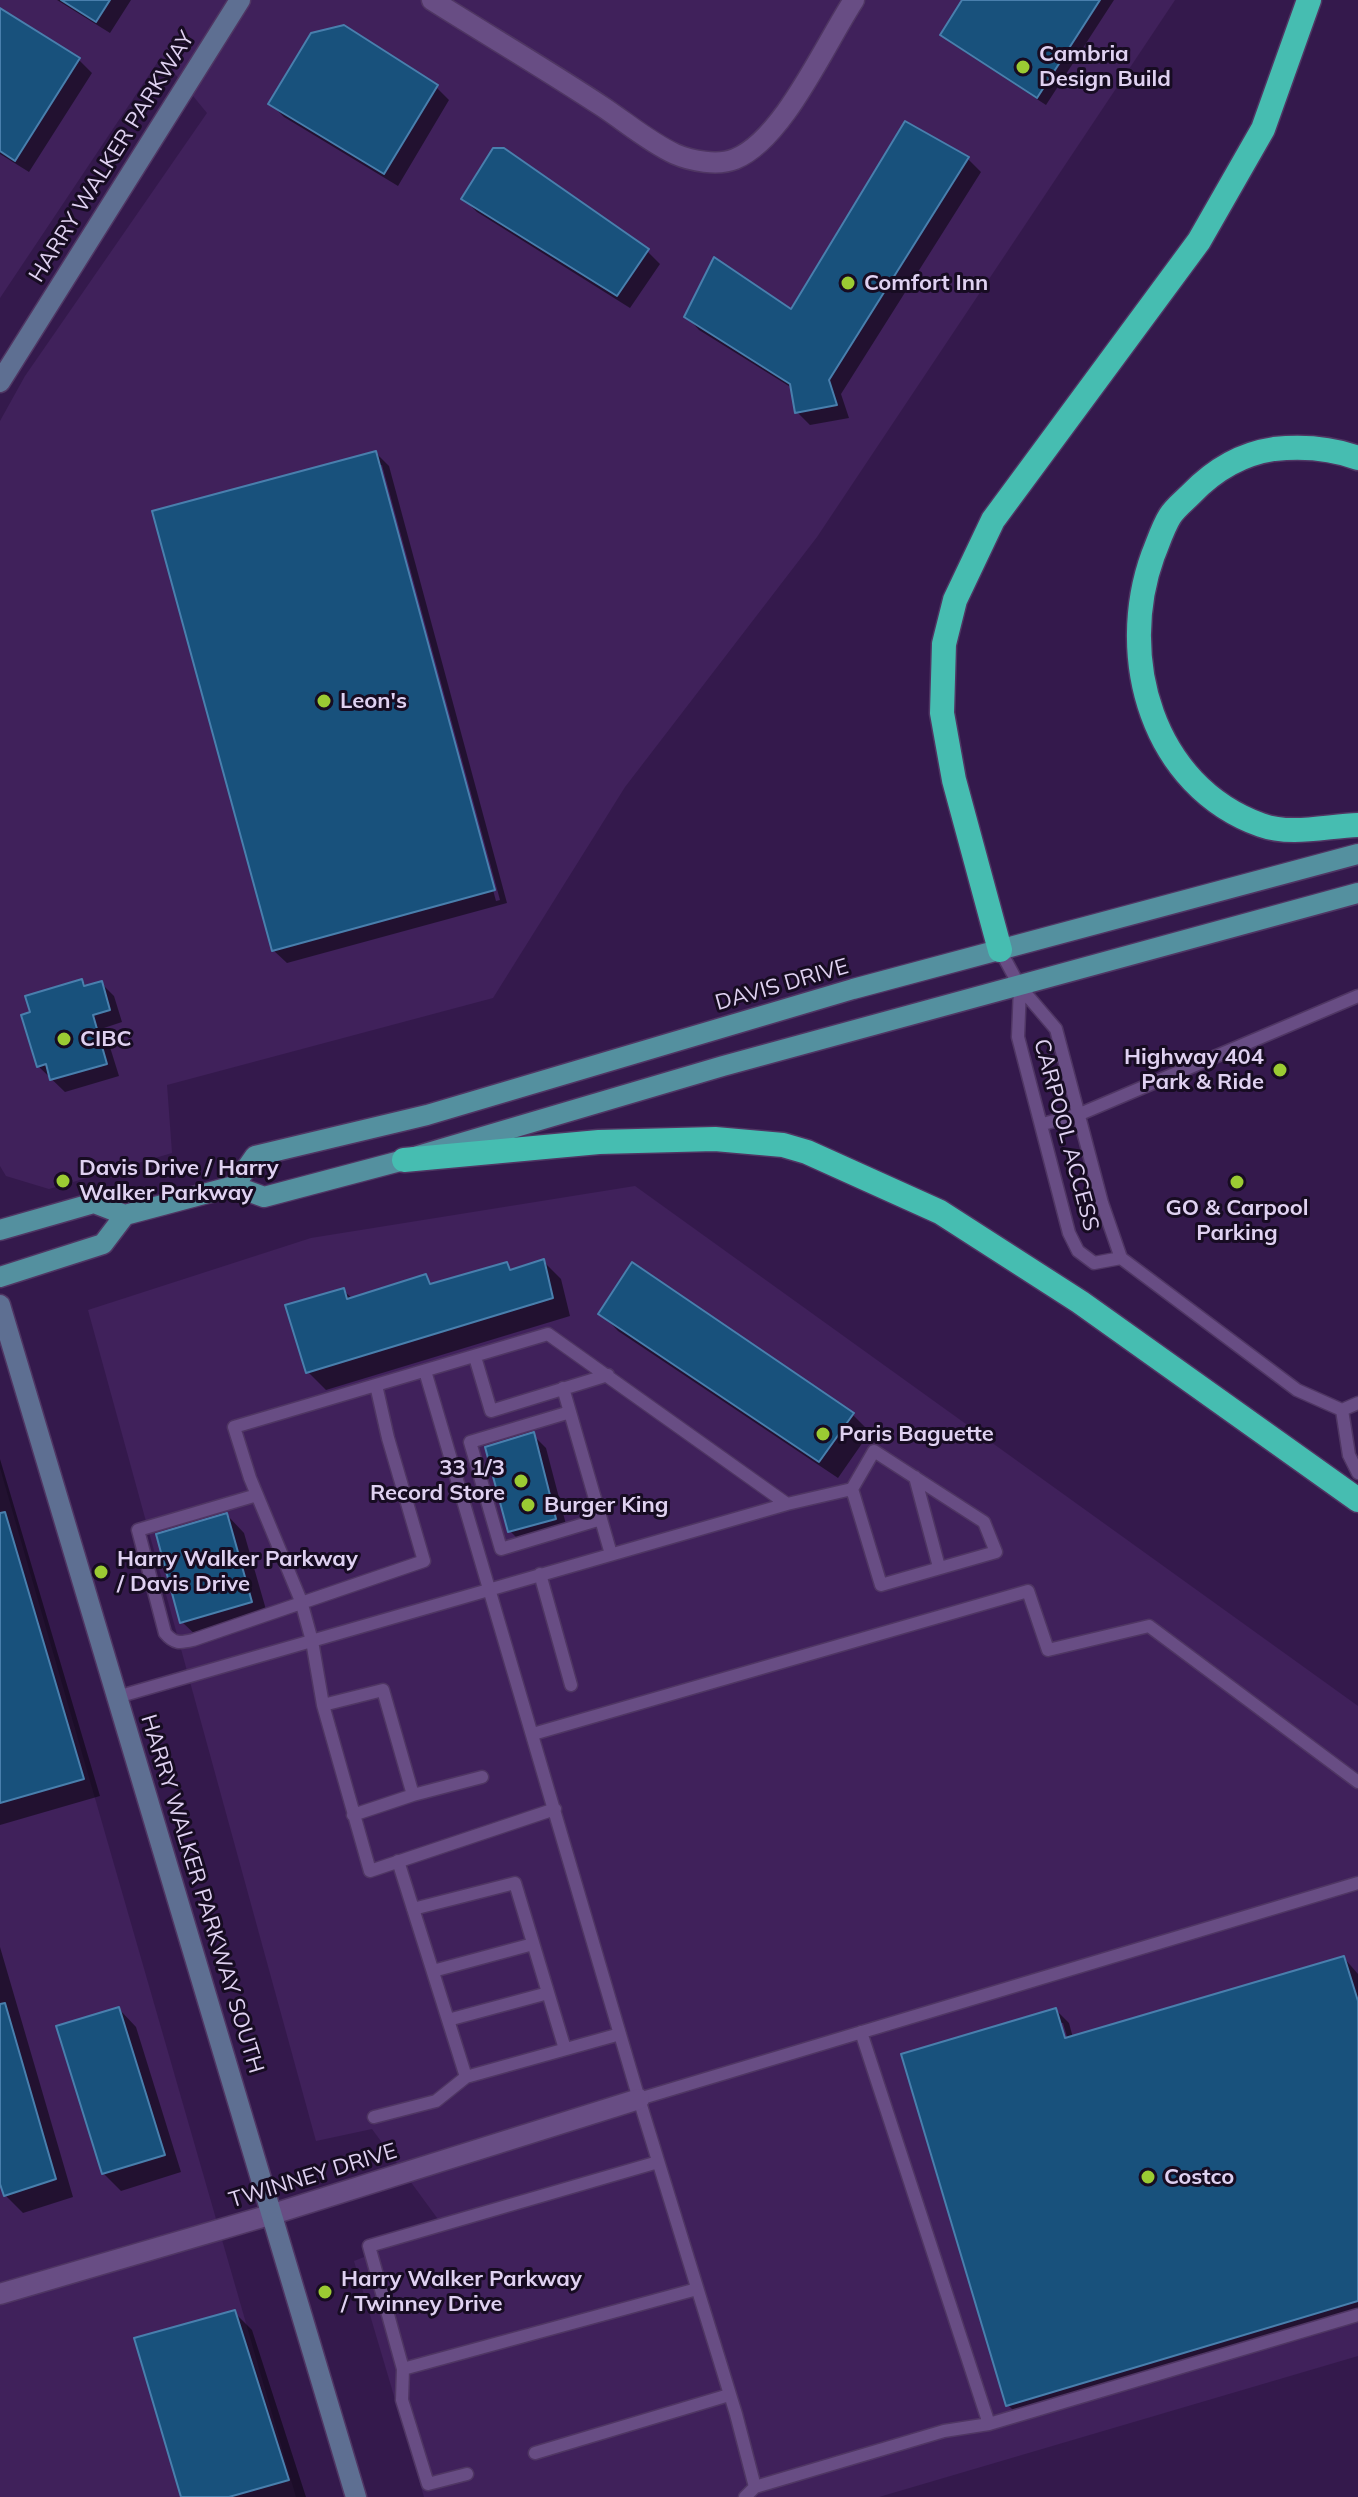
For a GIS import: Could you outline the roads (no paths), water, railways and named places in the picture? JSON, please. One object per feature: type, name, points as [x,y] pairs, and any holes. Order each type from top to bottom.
[{"type":"highway","points":[[1000,950],[954,780],[942,713],[944,644],[955,600],[993,520],[1199,241],[1263,129],[1309,0]]},
{"type":"highway","points":[[1358,458],[1302,446],[1261,451],[1220,467],[1170,516],[1148,570],[1140,603],[1138,637],[1149,706],[1185,772],[1205,793],[1262,826],[1299,830],[1358,825]]},
{"type":"highway","points":[[404,1160],[599,1142],[701,1139],[753,1141],[807,1152],[940,1212],[1080,1302],[1358,1500]]},
{"type":"main road","name":"DAVIS DRIVE","points":[[234,1186],[255,1156],[427,1115],[853,989],[1358,854]]},
{"type":"main road","points":[[0,1230],[94,1203],[125,1215],[234,1186],[264,1197],[404,1160],[708,1071],[1358,893]]},
{"type":"main road","points":[[0,1277],[103,1244],[125,1215]]},
{"type":"street","name":"HARRY WALKER PARKWAY","points":[[0,382],[240,0]]},
{"type":"street","points":[[432,0],[603,107],[643,136],[676,154],[707,162],[734,160],[780,124],[854,0]]},
{"type":"street","name":"HARRY WALKER PARKWAY SOUTH","points":[[0,1305],[356,2497]]},
{"type":"street","name":"TWINNEY DRIVE","points":[[0,2294],[273,2214],[639,2099]]},
{"type":"lane","points":[[1000,950],[1020,987]]},
{"type":"lane","name":"CARPOOL ACCESS","points":[[1020,987],[1056,1029],[1102,1203],[1121,1258],[1094,1263],[1078,1251],[1069,1233],[1018,1037],[1020,987]]},
{"type":"lane","points":[[1043,1124],[1080,1114],[1358,996]]},
{"type":"lane","points":[[1121,1258],[1297,1390],[1342,1410],[1358,1403]]},
{"type":"lane","points":[[555,1809],[370,1871],[323,1705],[312,1641],[301,1601],[257,1495],[234,1427],[548,1334],[787,1504]]},
{"type":"lane","points":[[475,1357],[491,1411],[608,1375]]},
{"type":"lane","points":[[425,1371],[755,2487]]},
{"type":"lane","points":[[257,1495],[138,1530],[165,1633],[171,1640],[180,1643],[424,1561],[376,1385]]},
{"type":"lane","points":[[563,1388],[611,1554]]},
{"type":"lane","points":[[1342,1410],[1349,1455],[1358,1473]]},
{"type":"lane","points":[[570,1412],[470,1442],[501,1549],[601,1519]]},
{"type":"lane","points":[[874,1451],[984,1522],[996,1552],[881,1585],[852,1489],[874,1451]]},
{"type":"lane","points":[[915,1477],[939,1567]]},
{"type":"lane","points":[[117,1697],[787,1504],[852,1489]]},
{"type":"lane","points":[[540,1574],[571,1685]]},
{"type":"lane","points":[[533,1734],[1028,1591],[1048,1650],[1149,1626],[1358,1782]]},
{"type":"lane","points":[[323,1705],[383,1690],[413,1795]]},
{"type":"lane","points":[[353,1815],[482,1777]]},
{"type":"lane","points":[[398,1861],[466,2077]]},
{"type":"lane","points":[[413,1909],[515,1883],[565,2049]]},
{"type":"lane","points":[[639,2099],[1358,1883]]},
{"type":"lane","points":[[433,1971],[533,1944]]},
{"type":"lane","points":[[448,2020],[548,1993]]},
{"type":"lane","points":[[861,2032],[989,2424]]},
{"type":"lane","points":[[374,2117],[436,2101],[466,2077],[620,2034]]},
{"type":"lane","points":[[467,2474],[428,2484],[402,2400],[403,2369],[369,2246],[658,2162]]},
{"type":"lane","points":[[403,2369],[697,2289]]},
{"type":"lane","points":[[745,2497],[755,2487],[944,2431],[989,2424],[1358,2315]]},
{"type":"lane","points":[[535,2453],[729,2395]]},
{"type":"place","name":"Cambria Design Build","points":[[1023,67]]},
{"type":"place","name":"Comfort Inn","points":[[848,283]]},
{"type":"place","name":"Leon's","points":[[324,701]]},
{"type":"place","name":"CIBC","points":[[64,1039]]},
{"type":"place","name":"Highway 404 Park & Ride","points":[[1280,1070]]},
{"type":"place","name":"Davis Drive / Harry Walker Parkway","points":[[63,1181]]},
{"type":"place","name":"GO & Carpool Parking","points":[[1237,1182]]},
{"type":"place","name":"Paris Baguette","points":[[823,1434]]},
{"type":"place","name":"33 1/3 Record Store","points":[[521,1481]]},
{"type":"place","name":"Burger King","points":[[528,1505]]},
{"type":"place","name":"Harry Walker Parkway / Davis Drive","points":[[101,1572]]},
{"type":"place","name":"Costco","points":[[1148,2177]]},
{"type":"place","name":"Harry Walker Parkway / Twinney Drive","points":[[325,2292]]}]
